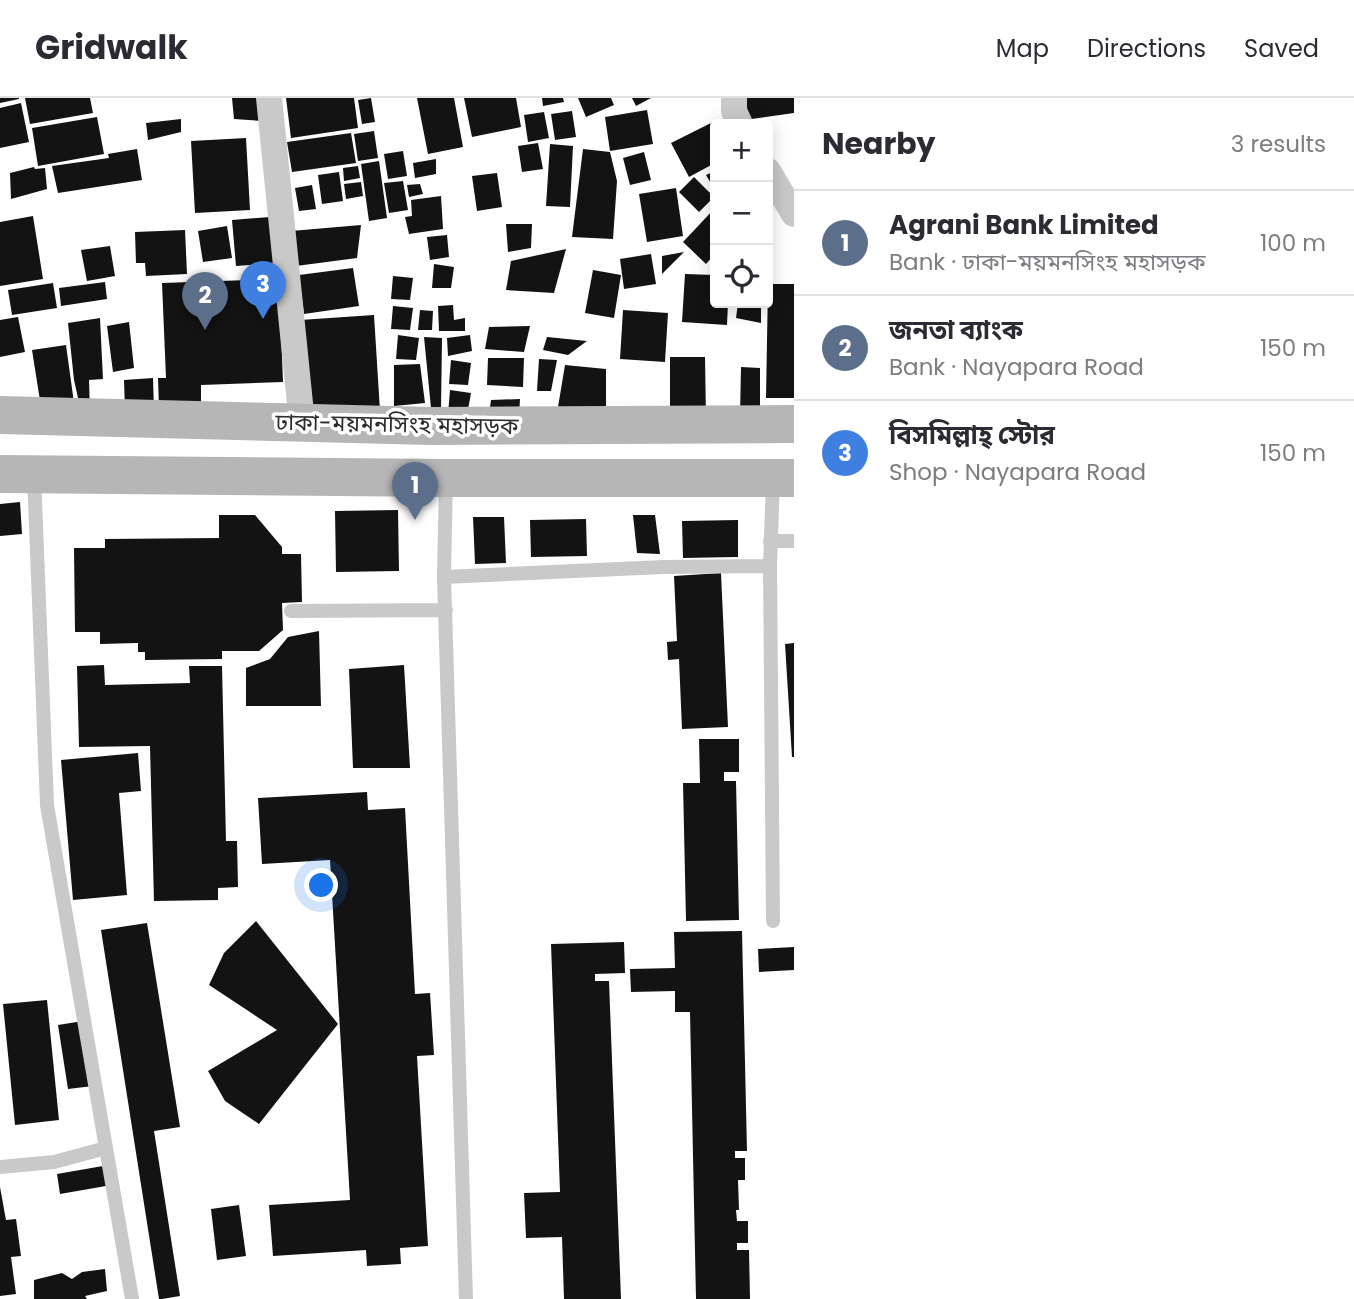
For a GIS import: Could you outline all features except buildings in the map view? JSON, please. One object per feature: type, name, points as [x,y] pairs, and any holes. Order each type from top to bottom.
[{"type":"main road","name":"ঢাকা-ময়মনসিংহ মহাসড়ক","points":[[0,415],[431,426],[794,424]]},
{"type":"main road","points":[[17,474],[446,478],[784,477]]},
{"type":"street","points":[[270,98],[302,423]]},
{"type":"street","points":[[734,98],[734,111],[738,119]]},
{"type":"street","points":[[773,179],[794,214]]},
{"type":"lane","points":[[17,474],[47,805],[132,1299]]},
{"type":"lane","points":[[773,921],[770,541],[784,477]]},
{"type":"lane","points":[[446,478],[444,577],[466,1299]]},
{"type":"lane","points":[[770,541],[794,541]]},
{"type":"lane","points":[[444,577],[663,566],[770,566]]},
{"type":"lane","points":[[291,611],[446,610]]},
{"type":"lane","points":[[0,1167],[54,1162],[106,1149]]},
{"type":"place","name":"বিসমিল্লাহ্ স্টোর","points":[[263,319]]},
{"type":"place","name":"জনতা ব্যাংক","points":[[205,330]]},
{"type":"place","name":"Agrani Bank Limited","points":[[415,520]]}]
